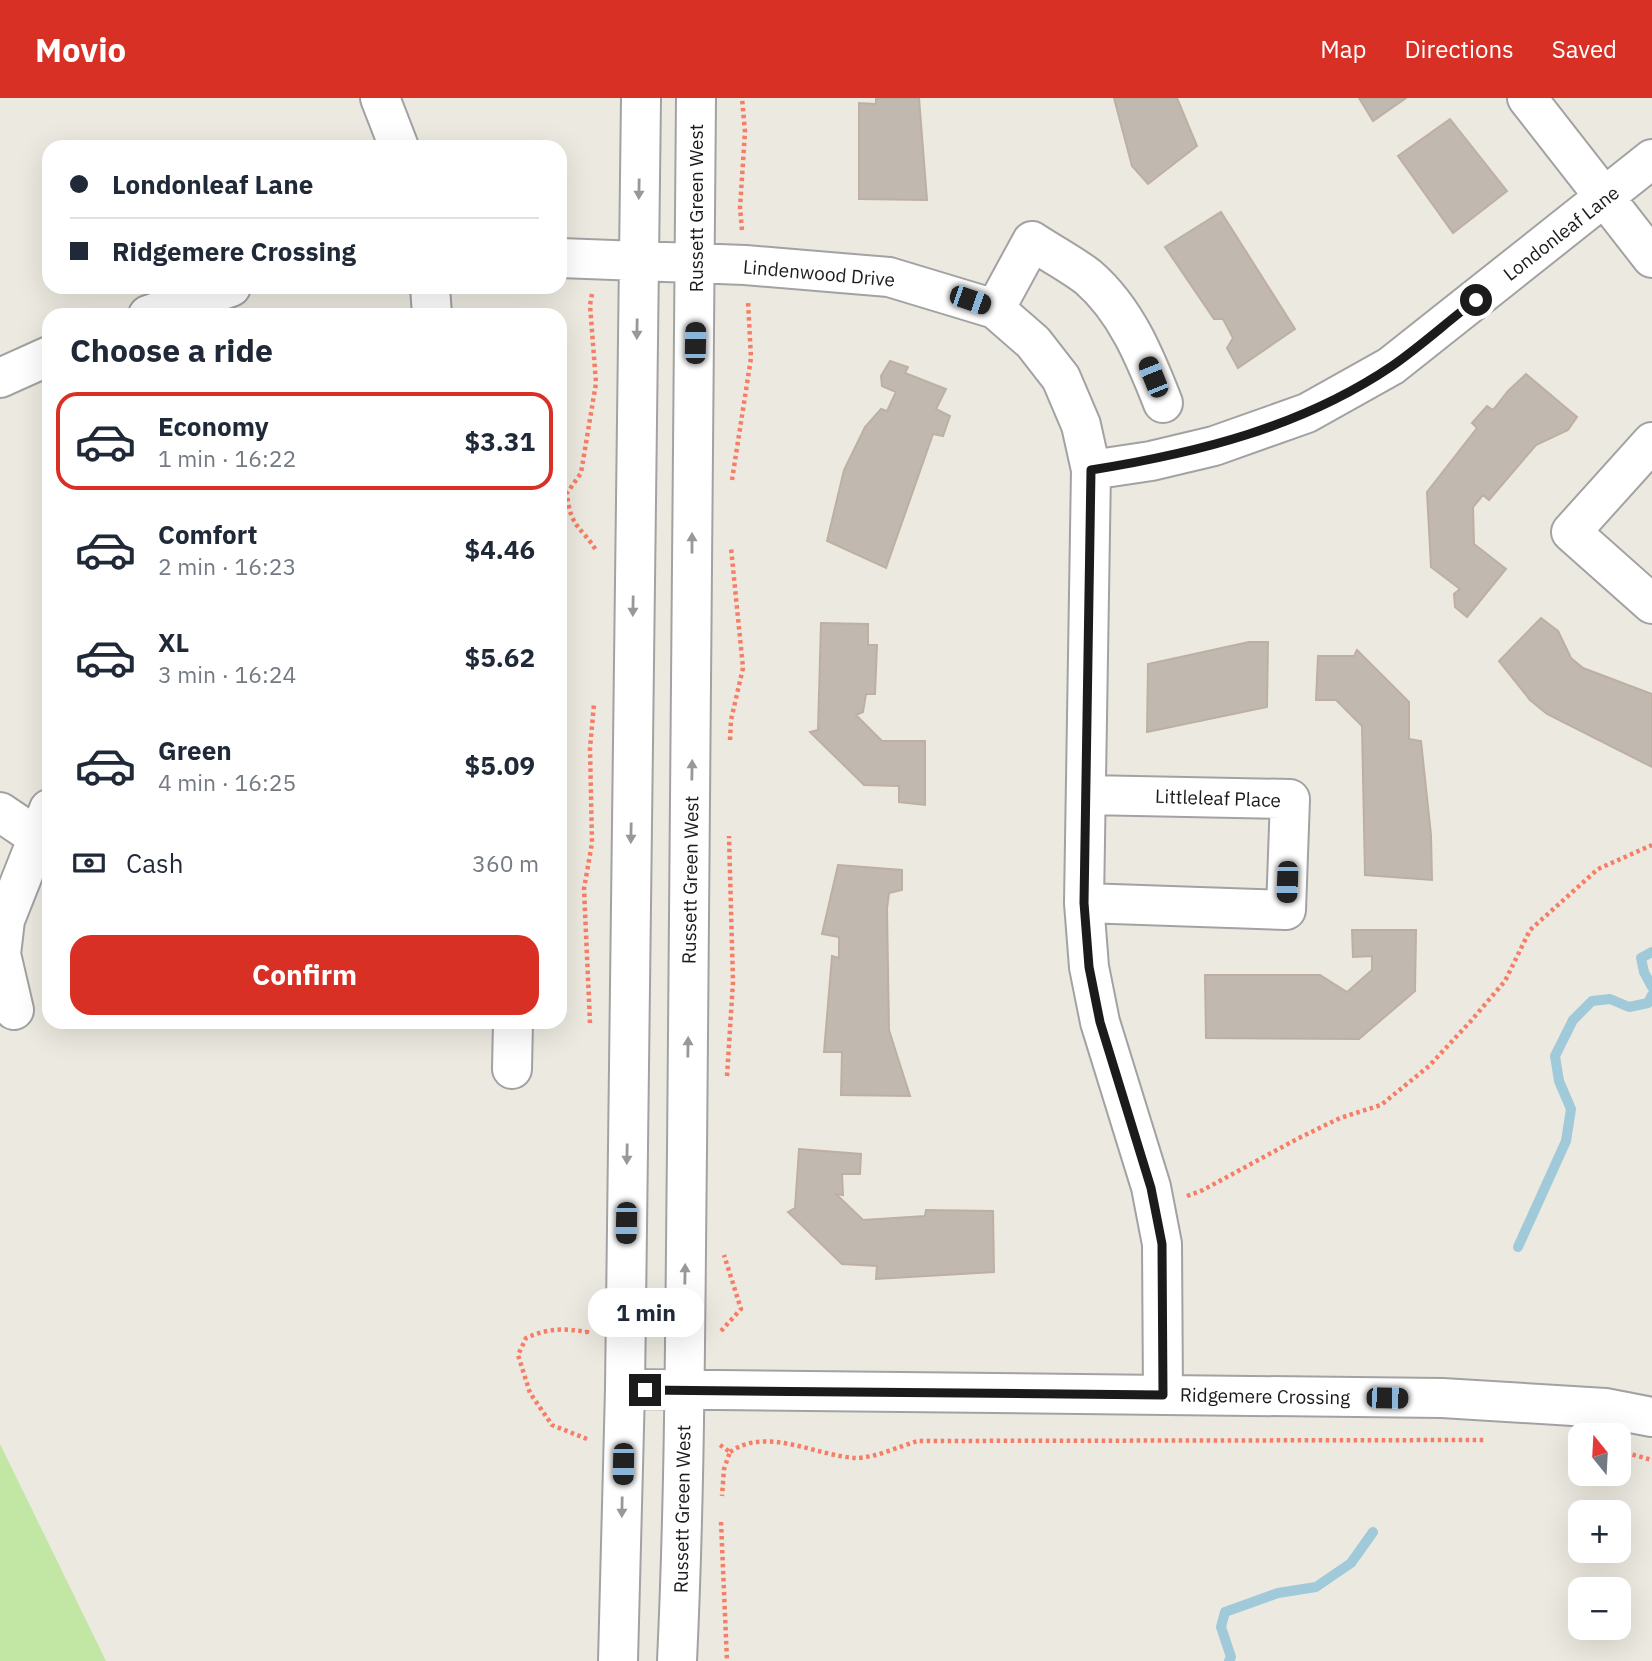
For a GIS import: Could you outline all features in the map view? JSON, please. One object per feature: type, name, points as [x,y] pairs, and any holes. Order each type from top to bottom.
[{"type":"street","points":[[380,98],[396,140]]},
{"type":"street","points":[[618,1661],[625,1390],[641,98]]},
{"type":"street","name":"Russett Green West","points":[[677,1661],[684,1390],[696,98]]},
{"type":"street","points":[[1527,98],[1604,200],[1652,258]]},
{"type":"street","name":"Londonleaf Lane","points":[[1091,470],[1151,461],[1214,446],[1307,413],[1391,366],[1604,200],[1652,159]]},
{"type":"street","points":[[995,309],[1032,241],[1088,278],[1123,317],[1142,351],[1163,403]]},
{"type":"street","name":"Lindenwood Drive","points":[[578,258],[745,265],[889,277],[995,309],[1033,342],[1061,378],[1081,425],[1091,470],[1084,903],[1089,967],[1100,1022],[1155,1207],[1162,1244],[1163,1395]]},
{"type":"street","points":[[169,308],[210,294]]},
{"type":"street","points":[[0,378],[42,359]]},
{"type":"street","points":[[1652,442],[1571,532],[1652,604]]},
{"type":"street","name":"Littleleaf Place","points":[[1084,903],[1286,909],[1290,799],[1087,794]]},
{"type":"street","points":[[0,812],[42,828]]},
{"type":"street","points":[[14,1010],[1,954],[5,920],[42,836]]},
{"type":"street","points":[[512,1069],[513,1029]]},
{"type":"street","name":"Ridgemere Crossing","points":[[625,1390],[1520,1401],[1605,1408],[1652,1417]]},
{"type":"path","points":[[731,487],[751,358],[740,208],[745,132],[742,98]]},
{"type":"path","points":[[578,258],[590,305],[596,383],[581,474],[567,493],[569,511],[579,531],[597,550],[600,562]]},
{"type":"path","points":[[730,539],[743,667],[731,720],[730,748]]},
{"type":"path","points":[[591,1031],[584,889],[592,843],[590,748],[595,701]]},
{"type":"path","points":[[725,1089],[731,1040],[733,982],[729,827]]},
{"type":"path","points":[[1155,1207],[1203,1190],[1340,1118],[1381,1104],[1429,1066],[1479,1012],[1505,981],[1530,930],[1598,869],[1652,845]]},
{"type":"path","points":[[718,1334],[741,1309],[723,1252]]},
{"type":"path","points":[[587,1321],[587,1332],[554,1329],[544,1330],[526,1338],[518,1355],[530,1393],[552,1425],[588,1439]]},
{"type":"path","points":[[721,1502],[724,1469],[730,1452],[741,1444],[752,1442],[810,1447],[827,1454],[859,1458],[918,1441],[1496,1440]]},
{"type":"path","points":[[716,1442],[730,1452]]},
{"type":"path","points":[[1631,1454],[1652,1460]]},
{"type":"path","points":[[720,1513],[725,1570],[727,1661]]},
{"type":"green space","points":[[0,1444],[106,1661],[0,1661]]},
{"type":"building","points":[[876,98],[919,98],[927,200],[859,199],[859,103],[876,104]]},
{"type":"building","points":[[1114,98],[1177,98],[1197,146],[1148,184],[1132,166]]},
{"type":"building","points":[[1359,98],[1406,98],[1373,121]]},
{"type":"building","points":[[1450,119],[1507,191],[1453,233],[1398,156]]},
{"type":"building","points":[[1221,212],[1295,329],[1238,368],[1227,348],[1233,338],[1223,319],[1214,319],[1165,247]]},
{"type":"building","points":[[890,361],[908,367],[905,373],[946,389],[936,409],[950,416],[943,436],[933,434],[886,568],[827,541],[844,470],[865,427],[881,409],[887,411],[896,392],[882,386],[881,376]]},
{"type":"building","points":[[1526,374],[1577,417],[1568,430],[1536,445],[1489,500],[1483,495],[1473,507],[1474,544],[1506,569],[1467,617],[1455,607],[1454,594],[1460,589],[1431,567],[1427,492],[1477,428],[1472,423],[1487,406],[1493,410]]},
{"type":"building","points":[[1541,618],[1558,631],[1571,658],[1583,668],[1652,694],[1652,767],[1547,714],[1530,700],[1499,661]]},
{"type":"building","points":[[821,623],[868,624],[868,645],[877,645],[875,694],[866,694],[863,712],[856,715],[882,741],[925,741],[925,805],[899,802],[899,786],[864,785],[810,732],[818,730]]},
{"type":"building","points":[[1249,642],[1268,642],[1267,707],[1147,732],[1148,664]]},
{"type":"building","points":[[1357,650],[1409,702],[1409,739],[1421,741],[1431,835],[1432,880],[1365,875],[1362,726],[1336,700],[1316,700],[1318,656],[1354,656]]},
{"type":"building","points":[[838,865],[902,870],[902,890],[889,893],[887,909],[889,1030],[910,1096],[841,1095],[842,1052],[824,1052],[832,956],[839,958],[839,937],[822,934]]},
{"type":"building","points":[[1352,930],[1416,930],[1415,991],[1359,1039],[1206,1038],[1205,975],[1320,975],[1347,992],[1372,970],[1372,956],[1353,957]]},
{"type":"building","points":[[799,1149],[861,1154],[860,1174],[842,1174],[843,1195],[836,1194],[863,1220],[925,1216],[926,1210],[993,1211],[994,1272],[876,1279],[877,1266],[842,1264],[788,1212],[795,1208]]},
{"type":"waterway","points":[[1652,952],[1641,958],[1644,972],[1652,987]]},
{"type":"waterway","points":[[1518,1247],[1566,1141],[1571,1109],[1559,1081],[1555,1056],[1573,1020],[1592,1001],[1610,999],[1629,1007],[1648,1003],[1652,995]]},
{"type":"waterway","points":[[1229,1661],[1231,1657],[1221,1627],[1225,1612],[1278,1593],[1316,1587],[1351,1563],[1373,1532]]},
{"type":"route","points":[[645,1390],[1163,1395],[1162,1244],[1151,1188],[1100,1022],[1089,967],[1084,903],[1091,470],[1151,461],[1214,446],[1307,413],[1391,366],[1476,300]]}]
